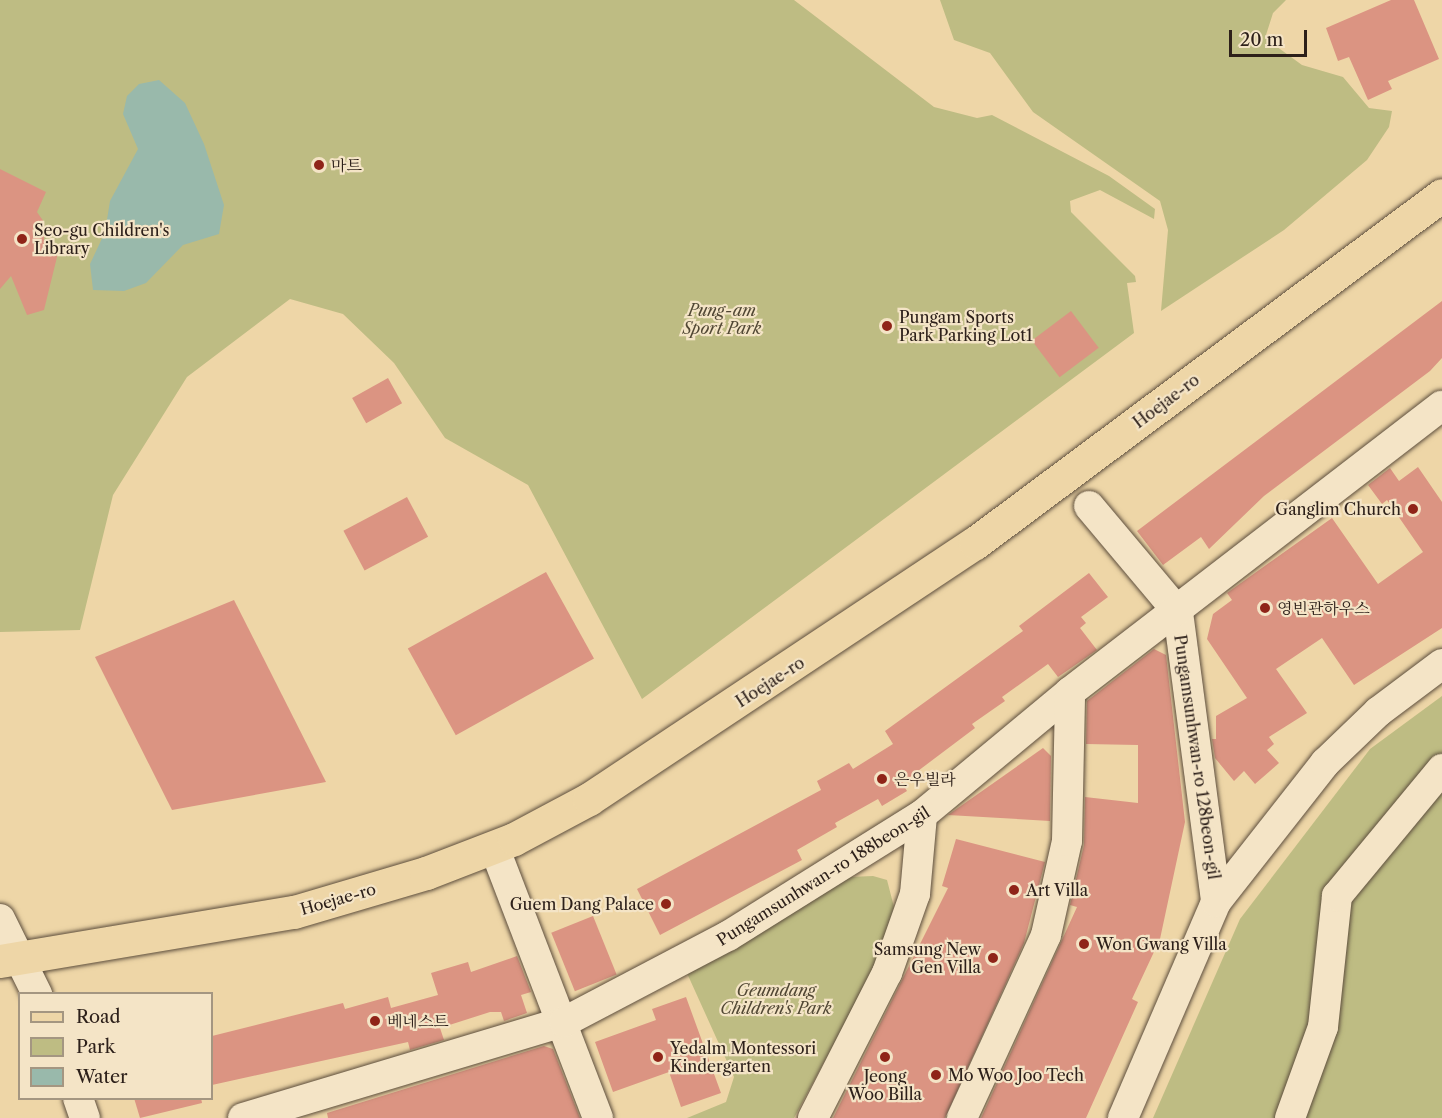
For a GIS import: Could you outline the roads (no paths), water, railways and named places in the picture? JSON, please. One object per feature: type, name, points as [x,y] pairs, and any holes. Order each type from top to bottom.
[{"type":"main road","name":"Hoejae-ro","points":[[11,960],[294,912],[494,847],[589,799],[828,645],[1011,518],[1442,195]]},
{"type":"street","name":"Pungamsunhwan-ro 188beon-gil","points":[[243,1118],[564,1022],[680,965],[922,815],[1070,692],[1178,612],[1442,406]]},
{"type":"street","points":[[1089,506],[1178,612]]},
{"type":"street","name":"Pungamsunhwan-ro 128beon-gil","points":[[1178,612],[1216,902]]},
{"type":"street","name":"Pungamsunhwan-ro 128beon-gil","points":[[1124,1118],[1216,902],[1325,763],[1378,712],[1442,664]]},
{"type":"street","points":[[962,1118],[1046,934],[1067,841],[1070,692]]},
{"type":"street","points":[[1290,1118],[1323,1027],[1337,896],[1442,769]]},
{"type":"street","points":[[813,1118],[887,973],[915,894],[922,815]]},
{"type":"street","points":[[494,847],[564,1022],[598,1118]]},
{"type":"street","points":[[0,919],[11,960],[36,992]]},
{"type":"street","points":[[79,1100],[85,1118]]},
{"type":"water","points":[[159,80],[185,103],[204,144],[224,205],[219,234],[183,245],[146,283],[124,291],[93,290],[90,264],[105,232],[110,201],[138,149],[123,114],[127,96],[139,84]]},
{"type":"place","name":"마트","points":[[319,165]]},
{"type":"place","name":"Seo-gu Children's Library","points":[[22,239]]},
{"type":"place","name":"Pungam Sports Park Parking Lot1","points":[[887,326]]},
{"type":"place","name":"Ganglim Church","points":[[1413,509]]},
{"type":"place","name":"영빈관하우스","points":[[1265,608]]},
{"type":"place","name":"은우빌라","points":[[882,779]]},
{"type":"place","name":"Art Villa","points":[[1014,890]]},
{"type":"place","name":"Guem Dang Palace","points":[[666,904]]},
{"type":"place","name":"Won Gwang Villa","points":[[1084,944]]},
{"type":"place","name":"Samsung New Gen Villa","points":[[993,958]]},
{"type":"place","name":"베네스트","points":[[375,1021]]},
{"type":"place","name":"Yedalm Montessori Kindergarten","points":[[658,1057]]},
{"type":"place","name":"Jeong Woo Billa","points":[[885,1057]]},
{"type":"place","name":"Mo Woo Joo Tech","points":[[936,1075]]},
{"type":"park label","name":"Pung-am Sport Park","points":[[722,319]]},
{"type":"park label","name":"Geumdang Children's Park","points":[[776,999]]}]
